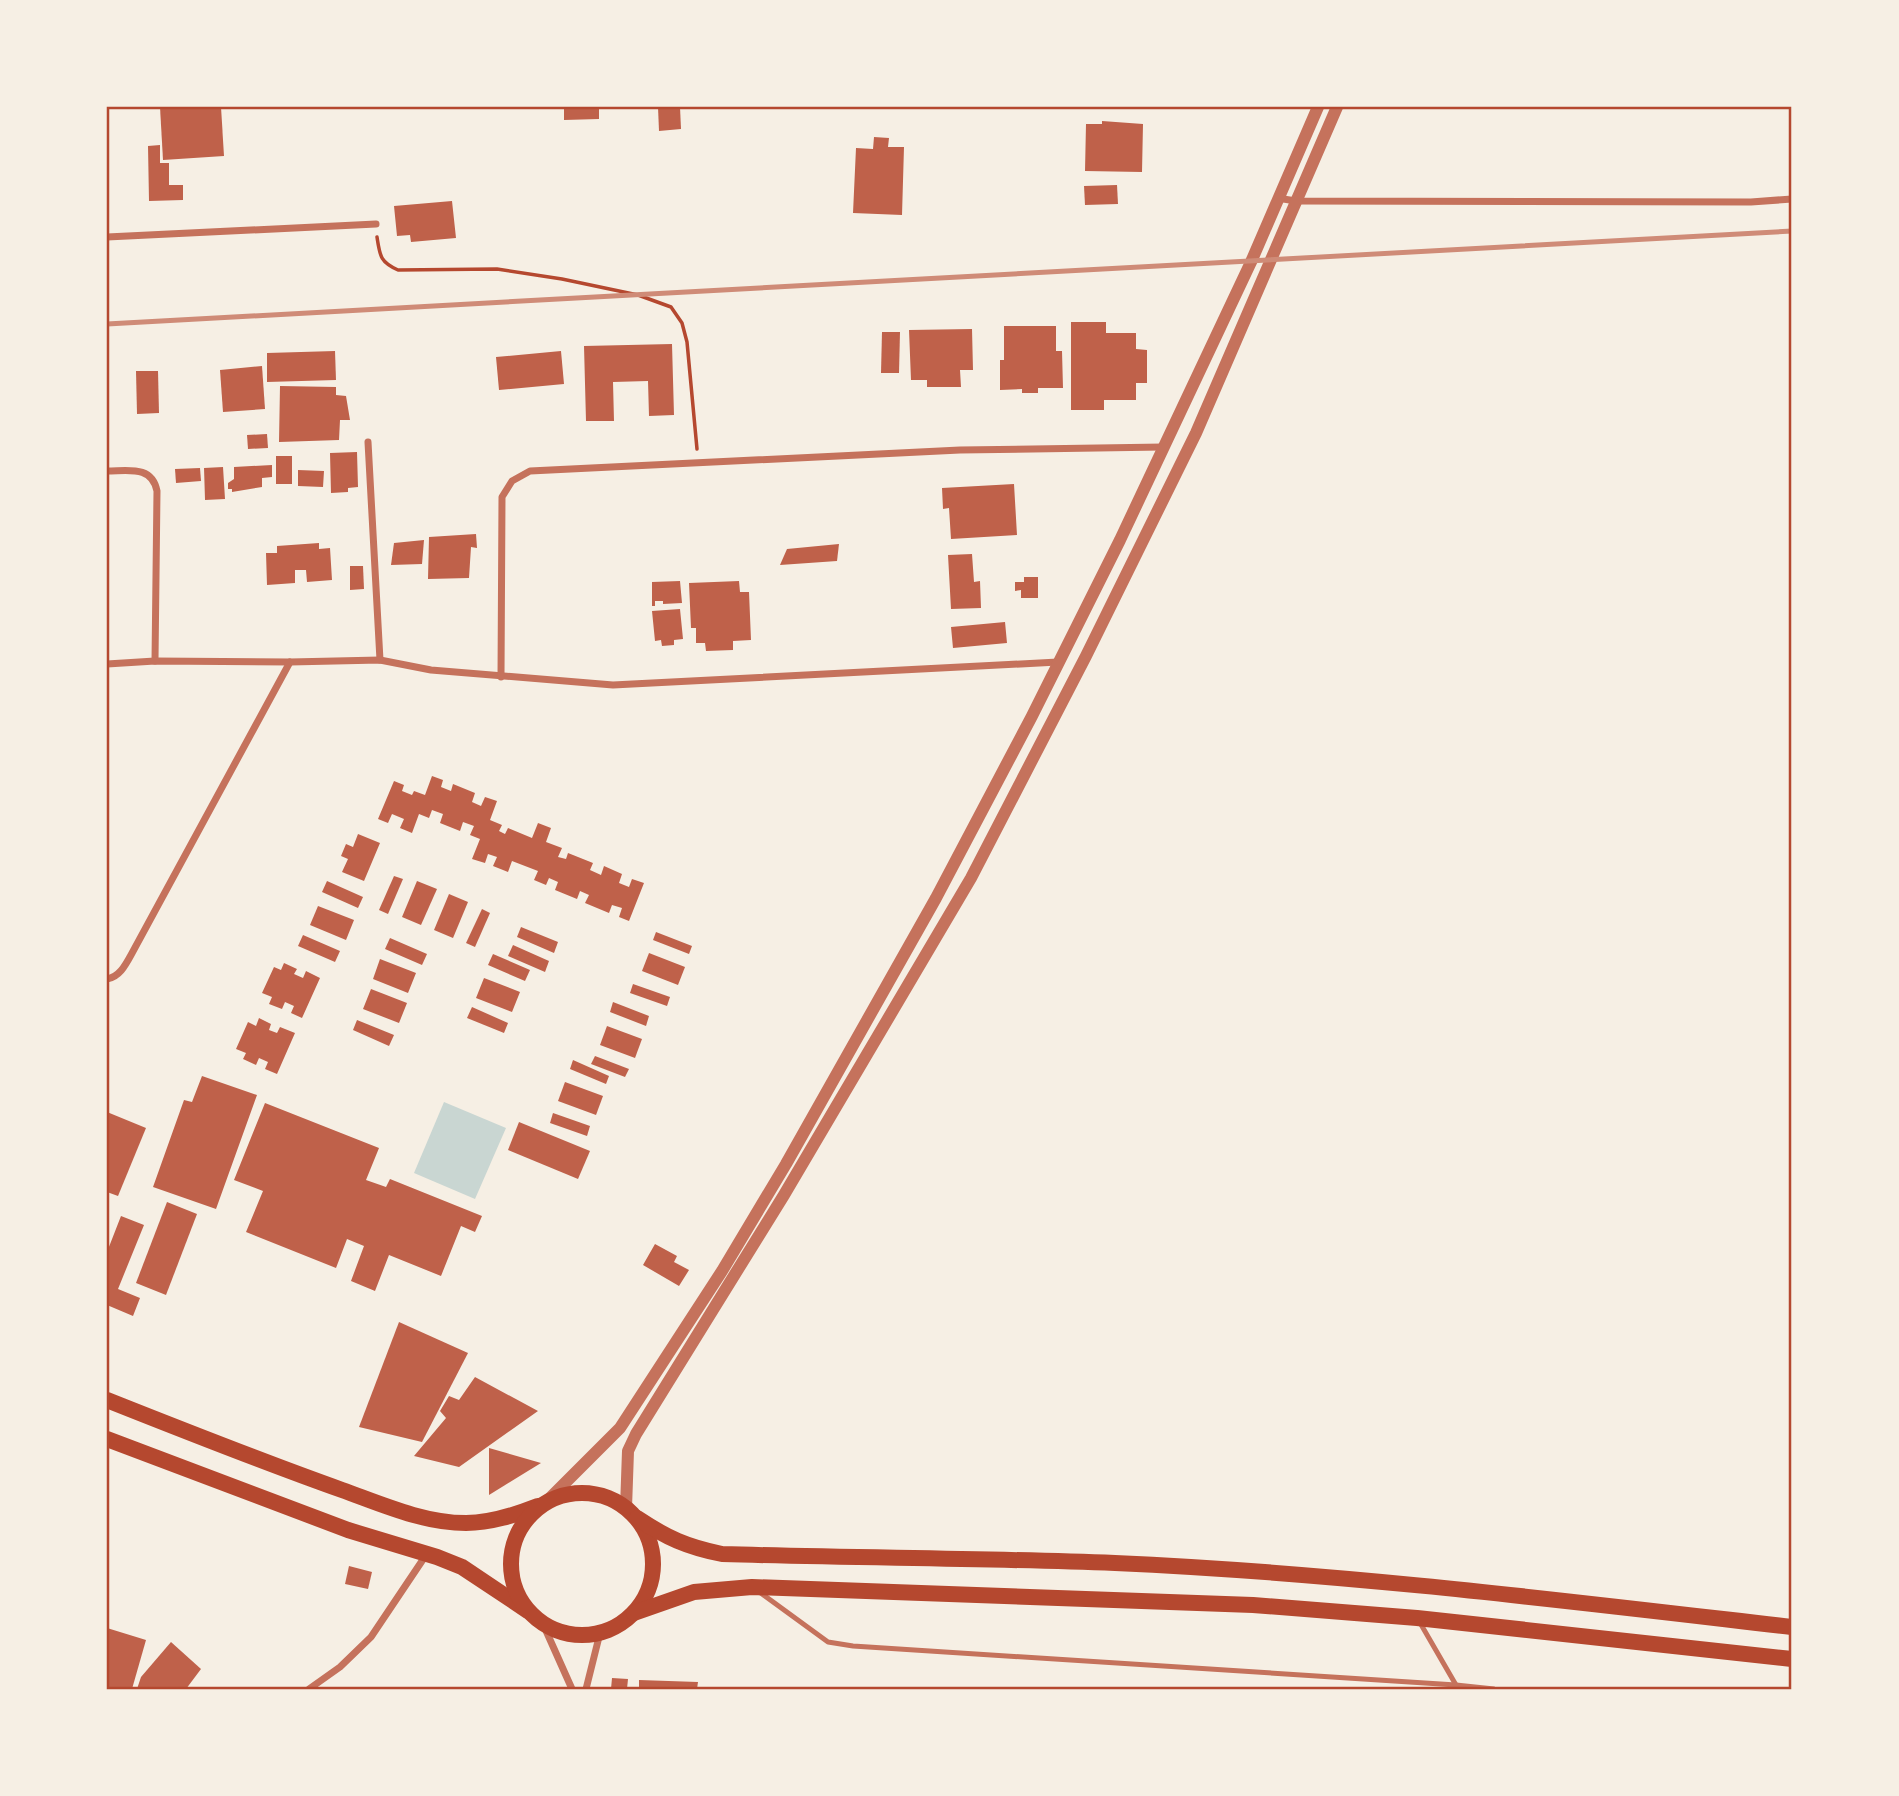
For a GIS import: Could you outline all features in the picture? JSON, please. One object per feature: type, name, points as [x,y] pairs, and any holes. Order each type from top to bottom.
[{"type":"main road","points":[[107,1400],[279,1468],[399,1510],[436,1520],[466,1523],[501,1519],[565,1494],[585,1492],[605,1496],[666,1537],[691,1548],[722,1554],[1116,1563],[1264,1573],[1595,1603],[1792,1627]]},
{"type":"main road","points":[[107,1439],[348,1530],[462,1567],[543,1624],[580,1636],[600,1633],[619,1625],[634,1613],[662,1601],[694,1592],[752,1587],[1253,1605],[1417,1618],[1792,1659]]},
{"type":"main road","points":[[528,1611],[515,1592],[510,1569],[512,1545],[522,1524],[542,1504]]},
{"type":"main road","points":[[632,1513],[650,1541],[654,1566],[648,1591],[634,1613]]},
{"type":"street","points":[[542,1504],[620,1428],[722,1271],[786,1164],[936,898],[1059,662],[1164,447],[1251,262],[1318,107]]},
{"type":"street","points":[[632,1513],[628,1451],[636,1434],[831,1118],[971,878],[1142,545],[1196,433],[1338,107]]},
{"type":"street","points":[[1277,198],[1296,201],[1751,202],[1792,199]]},
{"type":"street","points":[[107,237],[376,224]]},
{"type":"street","points":[[368,443],[380,660]]},
{"type":"street","points":[[501,677],[502,497],[512,481],[530,471],[960,450],[1164,447]]},
{"type":"street","points":[[107,471],[148,473],[155,480],[155,661]]},
{"type":"street","points":[[107,664],[155,661],[380,660],[431,670],[613,685],[1059,662]]},
{"type":"street","points":[[107,979],[123,970],[290,662]]},
{"type":"street","points":[[309,1689],[340,1667],[371,1637],[426,1554]]},
{"type":"street","points":[[543,1624],[572,1689]]},
{"type":"street","points":[[586,1689],[600,1633]]},
{"type":"lane","points":[[752,1587],[828,1642],[853,1646],[1494,1689]]},
{"type":"lane","points":[[1417,1618],[1456,1685]]},
{"type":"path","points":[[376,224],[379,253],[386,265],[398,270],[497,269],[638,295],[671,307],[682,323],[687,342],[698,462]]},
{"type":"shaded area","points":[[444,1102],[506,1128],[475,1199],[414,1173]]},
{"type":"building","points":[[160,107],[221,107],[224,156],[163,160]]},
{"type":"building","points":[[564,107],[599,107],[599,119],[564,120]]},
{"type":"building","points":[[658,107],[680,107],[681,129],[659,131]]},
{"type":"building","points":[[1102,121],[1143,124],[1142,172],[1085,171],[1086,124],[1102,124]]},
{"type":"building","points":[[874,137],[889,138],[888,147],[904,147],[902,215],[853,213],[856,148],[873,149]]},
{"type":"building","points":[[160,145],[160,163],[169,163],[169,185],[183,185],[183,200],[149,201],[148,146]]},
{"type":"building","points":[[1117,185],[1118,204],[1085,205],[1084,186]]},
{"type":"building","points":[[452,201],[456,238],[411,242],[410,235],[397,236],[394,206]]},
{"type":"building","points":[[1071,322],[1106,322],[1106,333],[1136,333],[1136,349],[1147,350],[1147,383],[1136,383],[1136,400],[1104,400],[1104,410],[1071,410]]},
{"type":"building","points":[[1004,326],[1056,326],[1056,351],[1062,351],[1063,388],[1038,388],[1038,393],[1022,393],[1022,389],[1000,390],[1000,360],[1004,360]]},
{"type":"building","points":[[972,329],[973,370],[960,370],[961,387],[927,387],[927,380],[911,380],[909,330]]},
{"type":"building","points":[[882,332],[900,332],[899,373],[881,373]]},
{"type":"building","points":[[672,344],[674,415],[649,416],[648,381],[613,382],[614,421],[586,421],[584,346]]},
{"type":"building","points":[[335,351],[336,380],[267,382],[267,353]]},
{"type":"building","points":[[561,351],[564,384],[499,390],[496,357]]},
{"type":"building","points":[[262,366],[265,409],[223,412],[220,370]]},
{"type":"building","points":[[136,371],[158,371],[159,413],[137,414]]},
{"type":"building","points":[[280,386],[336,387],[336,395],[346,396],[350,420],[340,420],[339,440],[279,442]]},
{"type":"building","points":[[267,434],[268,448],[248,449],[247,435]]},
{"type":"building","points":[[357,452],[358,487],[348,488],[348,492],[331,493],[330,453]]},
{"type":"building","points":[[276,456],[292,456],[292,484],[276,484]]},
{"type":"building","points":[[272,465],[272,477],[262,478],[262,487],[232,492],[232,489],[228,489],[228,483],[234,479],[234,467]]},
{"type":"building","points":[[223,467],[225,499],[205,500],[204,468]]},
{"type":"building","points":[[200,468],[201,481],[176,483],[175,469]]},
{"type":"building","points":[[298,470],[324,471],[323,487],[298,486]]},
{"type":"building","points":[[1014,484],[1017,535],[951,539],[949,508],[943,509],[942,488]]},
{"type":"building","points":[[476,534],[477,548],[471,547],[469,578],[428,579],[429,537]]},
{"type":"building","points":[[424,540],[422,564],[391,565],[394,543]]},
{"type":"building","points":[[319,543],[319,549],[330,548],[332,580],[307,582],[306,570],[295,570],[295,583],[267,585],[266,553],[277,553],[277,546]]},
{"type":"building","points":[[839,544],[837,561],[780,565],[787,549]]},
{"type":"building","points":[[972,554],[974,582],[980,581],[981,608],[951,609],[948,555]]},
{"type":"building","points":[[350,566],[363,566],[364,589],[350,590]]},
{"type":"building","points":[[1024,577],[1038,577],[1038,598],[1021,598],[1021,590],[1015,591],[1015,582],[1024,582]]},
{"type":"building","points":[[680,581],[682,603],[663,604],[663,601],[655,601],[655,606],[652,606],[652,582]]},
{"type":"building","points":[[739,581],[740,592],[749,592],[751,640],[733,641],[733,650],[706,651],[705,643],[696,643],[696,628],[691,628],[689,583]]},
{"type":"building","points":[[680,609],[683,639],[674,640],[674,645],[662,646],[661,640],[655,641],[652,611]]},
{"type":"building","points":[[1005,622],[1007,643],[953,648],[951,627]]},
{"type":"building","points":[[432,776],[443,780],[441,787],[451,791],[453,784],[475,793],[472,802],[481,806],[485,797],[497,801],[490,820],[502,825],[499,831],[505,834],[508,828],[532,838],[538,823],[551,828],[546,842],[562,848],[558,857],[566,859],[568,853],[593,863],[590,870],[601,875],[604,866],[622,874],[619,883],[629,887],[632,879],[644,883],[629,921],[619,917],[622,908],[612,905],[609,913],[585,903],[589,895],[580,891],[577,899],[555,890],[558,882],[549,878],[546,885],[534,880],[538,871],[512,861],[508,872],[493,866],[497,857],[488,854],[485,863],[472,859],[480,839],[470,835],[474,826],[463,822],[460,831],[440,823],[443,814],[432,810],[429,818],[419,814],[412,833],[400,828],[404,819],[392,814],[388,823],[378,819],[394,781],[404,785],[402,791],[412,795],[414,791],[425,795]]},
{"type":"building","points":[[358,834],[380,843],[364,881],[342,872],[348,859],[341,856],[346,844],[353,847]]},
{"type":"building","points":[[394,876],[403,879],[388,914],[379,910]]},
{"type":"building","points":[[327,881],[363,897],[358,908],[322,892]]},
{"type":"building","points":[[417,881],[437,889],[421,925],[402,917]]},
{"type":"building","points":[[449,894],[468,902],[453,938],[434,930]]},
{"type":"building","points":[[318,906],[354,920],[346,940],[310,925]]},
{"type":"building","points":[[482,909],[490,913],[475,947],[466,943]]},
{"type":"building","points":[[521,927],[558,942],[554,953],[517,937]]},
{"type":"building","points":[[656,932],[692,946],[689,954],[653,940]]},
{"type":"building","points":[[303,935],[340,951],[335,962],[298,946]]},
{"type":"building","points":[[390,938],[427,954],[422,965],[385,949]]},
{"type":"building","points":[[513,945],[549,961],[545,972],[508,956]]},
{"type":"building","points":[[649,953],[685,967],[678,985],[642,971]]},
{"type":"building","points":[[493,954],[530,970],[525,981],[488,965]]},
{"type":"building","points":[[380,959],[416,973],[408,993],[373,979]]},
{"type":"building","points":[[284,963],[297,969],[294,974],[303,978],[306,971],[320,978],[302,1018],[291,1013],[294,1006],[285,1002],[282,1009],[269,1004],[272,997],[262,993],[274,967],[281,970]]},
{"type":"building","points":[[484,978],[520,992],[512,1012],[476,998]]},
{"type":"building","points":[[633,984],[670,997],[667,1006],[630,993]]},
{"type":"building","points":[[371,989],[407,1003],[399,1023],[363,1009]]},
{"type":"building","points":[[613,1002],[649,1016],[646,1026],[610,1012]]},
{"type":"building","points":[[472,1007],[508,1023],[504,1033],[467,1018]]},
{"type":"building","points":[[259,1018],[271,1024],[269,1030],[277,1033],[280,1027],[295,1033],[277,1074],[265,1069],[268,1062],[259,1058],[256,1065],[243,1059],[246,1053],[236,1049],[248,1022],[256,1026]]},
{"type":"building","points":[[357,1020],[394,1035],[389,1046],[353,1030]]},
{"type":"building","points":[[607,1026],[642,1039],[635,1058],[600,1045]]},
{"type":"building","points":[[595,1056],[629,1069],[625,1077],[591,1064]]},
{"type":"building","points":[[573,1060],[609,1076],[606,1084],[570,1069]]},
{"type":"building","points":[[202,1076],[257,1095],[216,1209],[153,1187],[184,1100],[192,1102]]},
{"type":"building","points":[[565,1082],[603,1096],[596,1115],[558,1101]]},
{"type":"building","points":[[265,1103],[379,1148],[366,1180],[386,1187],[390,1179],[482,1216],[475,1232],[461,1226],[441,1276],[389,1255],[375,1291],[351,1281],[364,1246],[347,1239],[336,1268],[246,1232],[263,1191],[234,1180]]},
{"type":"building","points":[[107,1112],[146,1128],[118,1196],[107,1192]]},
{"type":"building","points":[[553,1113],[590,1126],[587,1136],[550,1123]]},
{"type":"building","points":[[519,1122],[590,1151],[578,1179],[508,1150]]},
{"type":"building","points":[[167,1202],[197,1214],[166,1295],[136,1283]]},
{"type":"building","points":[[121,1216],[144,1225],[118,1289],[140,1298],[133,1316],[107,1305],[107,1252]]},
{"type":"building","points":[[655,1244],[677,1256],[674,1262],[689,1270],[679,1286],[643,1265]]},
{"type":"building","points":[[399,1322],[468,1353],[422,1442],[359,1427]]},
{"type":"building","points":[[475,1377],[538,1411],[459,1467],[414,1456],[446,1418],[440,1411],[449,1396],[459,1400]]},
{"type":"building","points":[[489,1448],[541,1463],[489,1495]]},
{"type":"building","points":[[349,1566],[372,1572],[368,1589],[345,1584]]},
{"type":"building","points":[[107,1628],[146,1640],[132,1689],[107,1689]]},
{"type":"building","points":[[171,1642],[201,1669],[186,1689],[137,1689],[141,1677]]},
{"type":"building","points":[[612,1678],[628,1679],[627,1689],[611,1689]]},
{"type":"building","points":[[639,1680],[698,1682],[697,1689],[639,1689]]},
{"type":"railway","points":[[107,324],[1792,231]]}]
